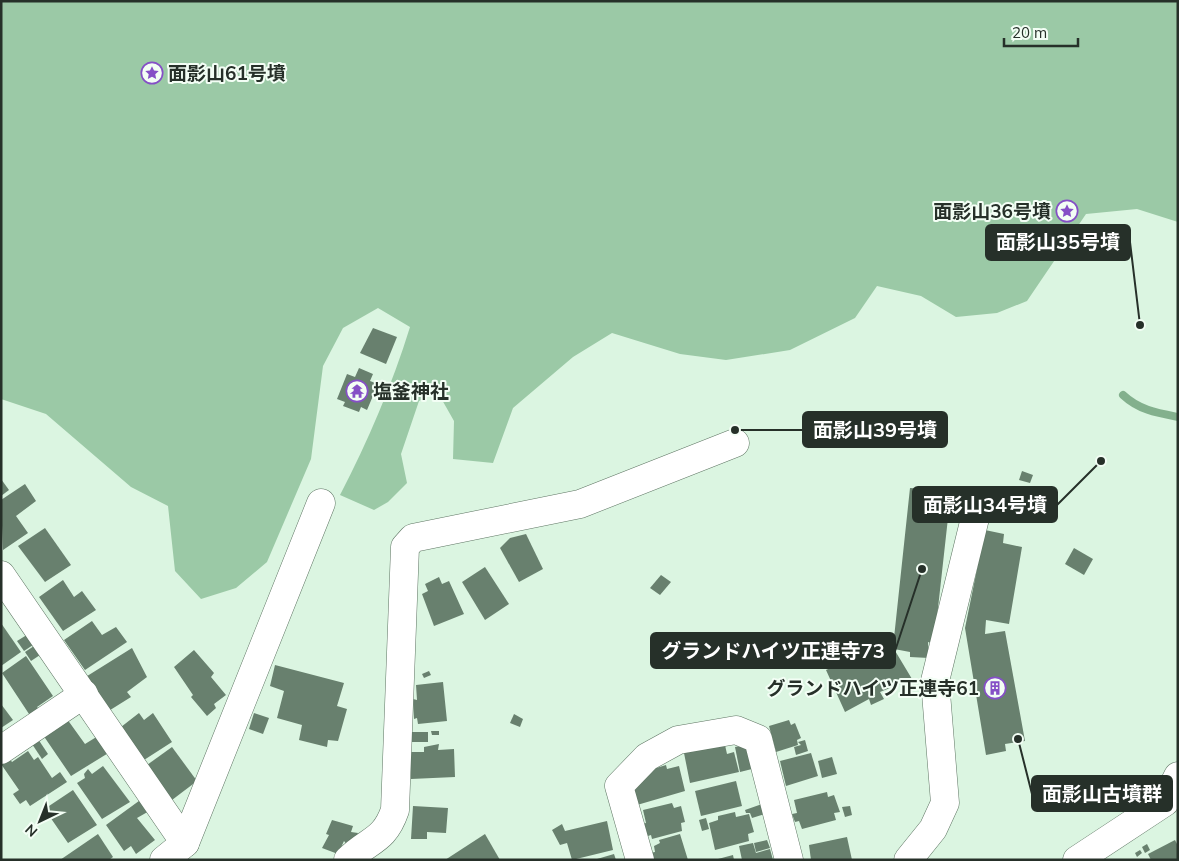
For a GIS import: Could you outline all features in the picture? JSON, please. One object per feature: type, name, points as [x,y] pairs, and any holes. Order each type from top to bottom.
[{"type":"street","points":[[348,860],[379,837],[390,826],[395,810],[405,547],[413,538],[580,504],[735,444]]},
{"type":"street","points":[[164,860],[186,843],[321,503]]},
{"type":"street","points":[[908,860],[933,829],[945,803],[935,681],[976,514]]},
{"type":"street","points":[[3,581],[84,694],[186,843]]},
{"type":"street","points":[[1,750],[84,694]]},
{"type":"street","points":[[640,860],[619,786],[647,757],[678,740],[736,730],[758,739],[789,860]]},
{"type":"street","points":[[1077,860],[1172,810],[1178,776]]},
{"type":"green space","points":[[1,1],[1178,1],[1178,222],[1137,209],[1086,214],[1027,301],[997,313],[956,317],[921,296],[877,286],[855,318],[790,350],[726,360],[680,354],[612,333],[573,357],[513,408],[493,463],[453,459],[454,421],[437,391],[419,401],[401,454],[407,483],[388,502],[374,510],[340,495],[379,412],[410,327],[378,308],[343,328],[323,366],[311,459],[267,562],[236,588],[201,599],[175,571],[168,506],[131,487],[46,414],[1,399]]},
{"type":"building","points":[[373,328],[397,337],[386,364],[360,353]]},
{"type":"building","name":"塩釜神社","points":[[359,368],[373,374],[370,381],[378,384],[367,410],[361,407],[359,412],[343,406],[345,402],[337,399],[347,374],[355,377]]},
{"type":"building","points":[[1022,471],[1033,475],[1030,483],[1019,480]]},
{"type":"building","points":[[1,479],[9,490],[1,496]]},
{"type":"building","points":[[25,484],[36,501],[16,516],[28,533],[3,550],[1,500]]},
{"type":"building","points":[[910,488],[930,489],[930,499],[950,500],[934,644],[928,642],[929,658],[910,657],[910,652],[894,649],[912,679],[880,692],[884,699],[871,705],[869,699],[845,712],[826,670],[894,638]]},
{"type":"building","points":[[45,528],[71,565],[45,582],[18,546]]},
{"type":"building","name":"グランドハイツ正連寺61","points":[[985,530],[1004,534],[1003,543],[1022,547],[1009,624],[986,620],[985,634],[1005,631],[1025,741],[1005,744],[1006,751],[986,755],[965,628]]},
{"type":"building","points":[[526,534],[543,569],[519,582],[500,548],[510,538]]},
{"type":"building","points":[[1074,548],[1093,559],[1084,575],[1065,564]]},
{"type":"building","points":[[485,567],[509,604],[485,620],[462,582]]},
{"type":"building","points":[[661,575],[671,582],[660,595],[650,588]]},
{"type":"building","points":[[439,577],[442,584],[449,581],[464,614],[434,626],[422,594],[428,591],[425,584]]},
{"type":"building","points":[[63,580],[74,597],[82,591],[96,610],[63,631],[39,597]]},
{"type":"building","points":[[92,621],[102,635],[116,627],[127,642],[85,670],[64,640]]},
{"type":"building","points":[[1,623],[21,652],[1,666]]},
{"type":"building","points":[[30,633],[36,643],[24,651],[17,641]]},
{"type":"building","points":[[37,644],[43,653],[31,661],[25,652]]},
{"type":"building","points":[[132,648],[147,677],[127,692],[131,697],[107,712],[84,678]]},
{"type":"building","points":[[194,650],[214,673],[211,677],[226,695],[214,704],[216,708],[207,716],[191,697],[193,695],[174,667]]},
{"type":"building","points":[[26,656],[53,696],[37,707],[41,711],[31,717],[2,673]]},
{"type":"building","points":[[275,665],[344,683],[337,706],[347,709],[338,741],[328,740],[327,747],[299,740],[302,725],[277,718],[284,691],[270,686]]},
{"type":"building","points":[[429,671],[431,675],[424,678],[422,674]]},
{"type":"building","points":[[443,682],[447,721],[418,724],[417,718],[414,719],[413,699],[417,700],[416,685]]},
{"type":"building","points":[[1,704],[13,720],[1,728]]},
{"type":"building","points":[[139,713],[144,720],[153,713],[172,742],[144,760],[121,727]]},
{"type":"building","points":[[254,713],[269,718],[263,734],[249,729]]},
{"type":"building","points":[[514,714],[523,719],[520,727],[510,723]]},
{"type":"building","points":[[67,719],[85,744],[98,736],[110,752],[71,776],[43,735]]},
{"type":"building","points":[[789,720],[791,725],[795,723],[801,738],[797,740],[798,745],[776,752],[769,726]]},
{"type":"building","points":[[431,731],[439,731],[439,735],[432,735]]},
{"type":"building","points":[[411,732],[428,732],[428,742],[412,742]]},
{"type":"building","points":[[38,739],[48,754],[42,759],[32,744]]},
{"type":"building","points":[[805,740],[808,751],[796,755],[794,747],[801,745],[798,742]]},
{"type":"building","points":[[439,744],[438,750],[454,749],[455,777],[411,779],[409,752],[424,752],[424,747]]},
{"type":"building","points":[[725,745],[727,754],[734,752],[739,772],[690,783],[684,753]]},
{"type":"building","points":[[746,745],[752,769],[740,772],[735,747]]},
{"type":"building","points":[[172,747],[197,781],[172,800],[147,765]]},
{"type":"building","points":[[28,751],[34,760],[38,757],[52,778],[60,772],[67,782],[30,806],[26,800],[20,804],[13,794],[19,790],[1,764],[9,758],[12,762]]},
{"type":"building","points":[[811,753],[818,776],[786,786],[780,761]]},
{"type":"building","points":[[832,757],[837,774],[822,778],[818,761]]},
{"type":"building","points":[[666,765],[667,769],[679,766],[685,791],[637,805],[632,785],[640,773]]},
{"type":"building","points":[[103,766],[130,802],[102,819],[77,783],[85,778],[84,774],[88,769],[92,774]]},
{"type":"building","points":[[736,781],[742,806],[701,816],[695,791]]},
{"type":"building","points":[[73,790],[97,825],[68,843],[50,817],[46,821],[40,812]]},
{"type":"building","points":[[827,792],[828,797],[834,795],[840,812],[834,813],[836,820],[802,829],[799,821],[795,822],[792,814],[797,813],[794,800]]},
{"type":"building","points":[[143,798],[151,810],[137,818],[155,840],[136,854],[131,846],[124,851],[106,825]]},
{"type":"building","points":[[672,803],[674,808],[681,806],[685,822],[681,823],[682,831],[652,839],[651,835],[645,837],[642,824],[646,823],[643,810]]},
{"type":"building","points":[[762,804],[765,814],[752,818],[750,813],[746,813],[745,810]]},
{"type":"building","points":[[413,806],[448,808],[446,833],[427,832],[427,839],[411,839]]},
{"type":"building","points":[[850,806],[852,815],[845,817],[842,807]]},
{"type":"building","points":[[735,812],[736,817],[749,814],[754,832],[748,834],[749,841],[715,850],[709,823],[718,820],[718,816]]},
{"type":"building","points":[[706,818],[709,829],[702,831],[699,820]]},
{"type":"building","points":[[332,820],[353,826],[351,832],[358,833],[355,840],[347,845],[344,841],[338,854],[322,848],[329,835],[326,834]]},
{"type":"building","points":[[607,821],[613,850],[572,860],[567,843],[560,845],[552,830],[562,824],[565,831]]},
{"type":"building","points":[[98,834],[113,857],[109,860],[60,860]]},
{"type":"building","points":[[485,834],[500,860],[445,860]]},
{"type":"building","points":[[680,834],[688,860],[651,860],[649,853],[655,852],[654,846],[660,843],[659,840]]},
{"type":"building","points":[[847,837],[852,860],[811,860],[809,845]]},
{"type":"building","points":[[767,840],[770,848],[756,852],[754,843]]},
{"type":"building","points":[[1175,840],[1178,846],[1178,860],[1151,860],[1148,854]]},
{"type":"building","points":[[753,843],[756,853],[770,849],[773,860],[742,860],[739,846]]},
{"type":"building","points":[[1147,844],[1150,850],[1145,853],[1142,847]]},
{"type":"building","points":[[1140,850],[1142,853],[1137,857],[1135,853]]},
{"type":"building","points":[[614,854],[616,860],[597,859]]},
{"type":"building","points":[[733,855],[734,860],[718,860],[718,859]]},
{"type":"waterway","points":[[1123,395],[1142,407],[1178,417]]},
{"type":"place","name":"面影山61号墳","points":[[152,73]]},
{"type":"place","name":"面影山36号墳","points":[[1067,211]]},
{"type":"place","name":"面影山35号墳","points":[[1140,325]]},
{"type":"place","name":"塩釜神社","points":[[357,391]]},
{"type":"place","name":"面影山39号墳","points":[[735,430]]},
{"type":"place","name":"面影山34号墳","points":[[1101,461]]},
{"type":"place","name":"グランドハイツ正連寺73","points":[[922,569]]},
{"type":"place","name":"グランドハイツ正連寺61","points":[[995,688]]},
{"type":"place","name":"面影山古墳群","points":[[1018,739]]}]
